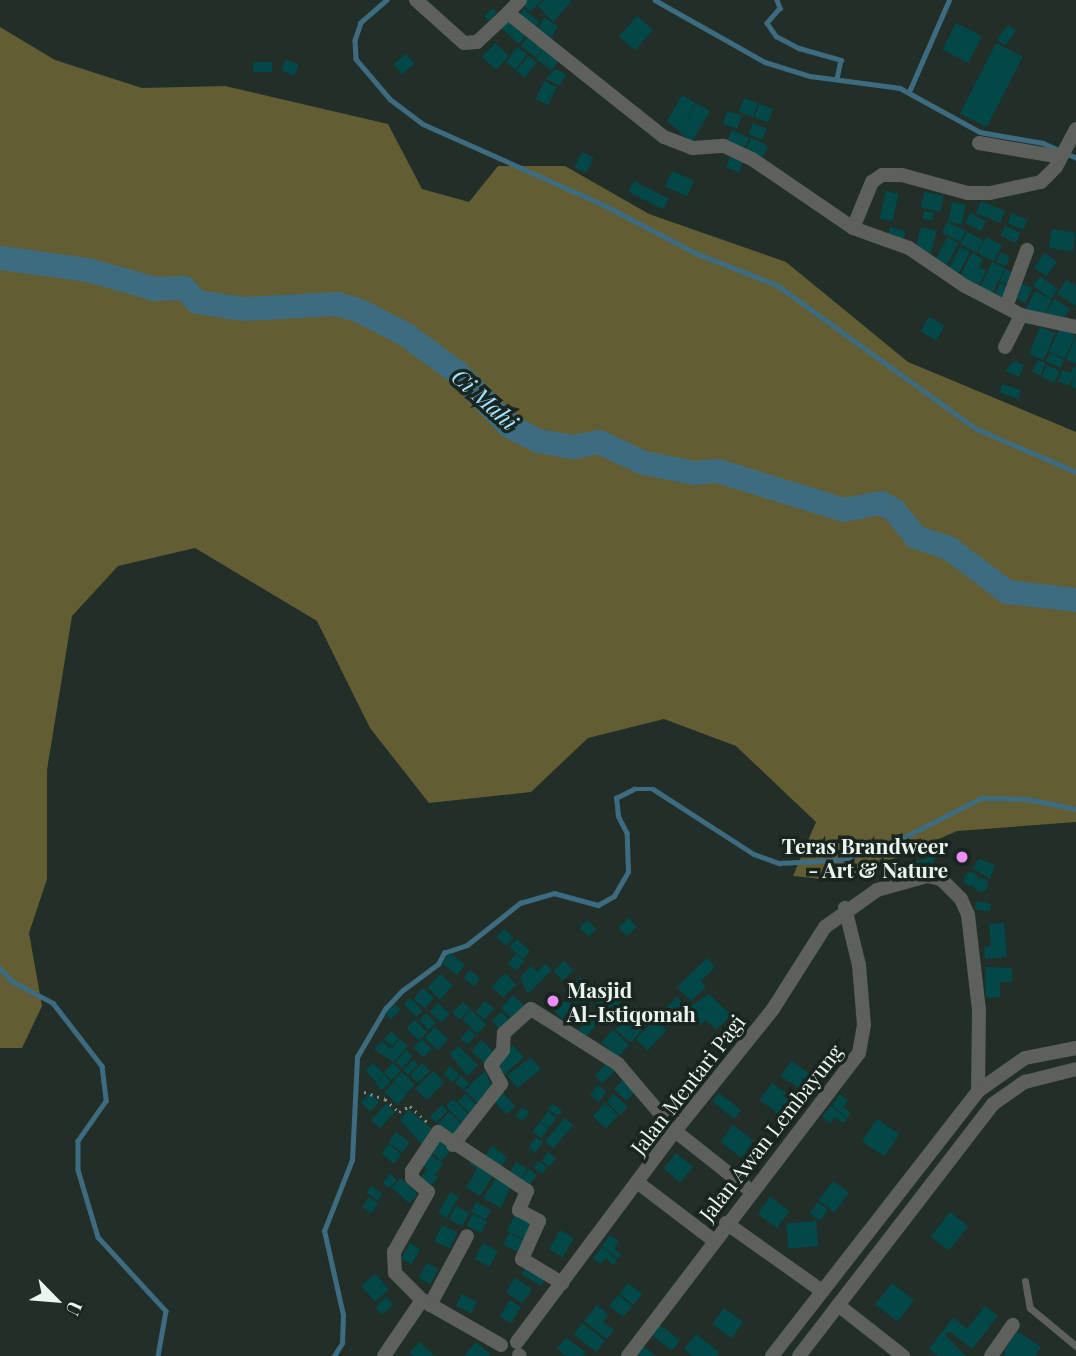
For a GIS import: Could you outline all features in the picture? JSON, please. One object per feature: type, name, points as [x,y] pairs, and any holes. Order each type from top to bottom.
[{"type":"street","points":[[416,0],[464,43],[477,41],[520,0]]},
{"type":"street","points":[[509,13],[664,137],[692,148],[724,146],[752,159],[853,228],[909,248],[1021,315],[1076,327]]},
{"type":"street","points":[[853,228],[872,182],[882,175],[990,193],[1047,180],[1076,129]]},
{"type":"street","points":[[979,143],[1060,157]]},
{"type":"street","points":[[1006,307],[1027,250]]},
{"type":"street","points":[[1005,347],[1021,315]]},
{"type":"street","name":"Jalan Mentari Pagi","points":[[519,1352],[562,1283],[675,1131],[773,1009],[825,927],[845,908],[877,890],[927,876],[942,879],[961,899],[968,915],[979,1010],[978,1091]]},
{"type":"street","name":"Jalan Awan Lembayung","points":[[628,1356],[726,1223],[852,1065],[863,1042],[859,965],[845,908]]},
{"type":"street","points":[[453,1145],[501,1084],[491,1065],[503,1050],[503,1033],[531,1009],[618,1064],[675,1131],[751,1191]]},
{"type":"street","points":[[772,1356],[978,1091],[1025,1058],[1076,1048]]},
{"type":"street","points":[[799,1356],[993,1104],[1025,1082],[1076,1069]]},
{"type":"street","points":[[519,1352],[509,1340],[502,1351],[426,1302],[395,1273],[398,1242],[428,1192],[412,1178],[412,1171],[438,1132],[453,1145],[527,1191],[519,1209],[539,1221],[522,1259],[562,1283]]},
{"type":"street","points":[[637,1182],[713,1240]]},
{"type":"street","points":[[726,1223],[822,1290],[838,1292],[838,1305]]},
{"type":"street","points":[[384,1356],[426,1302],[467,1236]]},
{"type":"street","points":[[838,1305],[903,1356]]},
{"type":"street","points":[[991,1356],[1013,1325]]},
{"type":"lane","points":[[1025,1280],[1030,1308],[1076,1346]]},
{"type":"path","points":[[364,1092],[385,1099],[399,1112],[410,1106],[438,1132]]},
{"type":"shaded area","points":[[0,27],[55,60],[142,88],[225,86],[388,124],[422,189],[469,202],[498,166],[565,166],[649,214],[786,262],[908,362],[1076,432],[1076,822],[957,831],[842,881],[793,876],[816,822],[736,746],[664,719],[588,738],[531,792],[429,803],[370,728],[317,621],[195,548],[118,566],[72,616],[47,770],[47,879],[29,933],[42,1006],[22,1048],[0,1048]]},
{"type":"building","points":[[528,0],[542,0],[530,12],[523,5]]},
{"type":"building","points":[[544,0],[572,0],[553,22],[538,6]]},
{"type":"building","points":[[493,8],[497,12],[489,21],[484,16]]},
{"type":"building","points":[[524,9],[539,22],[533,29],[518,16]]},
{"type":"building","points":[[637,16],[653,30],[635,50],[619,36]]},
{"type":"building","points":[[544,18],[558,26],[551,37],[538,29]]},
{"type":"building","points":[[509,19],[527,35],[519,44],[501,28]]},
{"type":"building","points":[[956,23],[982,36],[968,63],[942,50]]},
{"type":"building","points":[[1008,25],[1016,31],[1005,45],[997,39]]},
{"type":"building","points":[[529,35],[544,46],[536,57],[521,46]]},
{"type":"building","points":[[495,43],[509,56],[496,70],[482,57]]},
{"type":"building","points":[[996,43],[1023,57],[987,127],[960,113]]},
{"type":"building","points":[[517,47],[527,54],[516,69],[506,63]]},
{"type":"building","points":[[544,48],[560,59],[552,70],[536,59]]},
{"type":"building","points":[[406,54],[414,64],[402,74],[394,64]]},
{"type":"building","points":[[528,56],[537,63],[525,78],[516,71]]},
{"type":"building","points":[[286,59],[299,65],[294,76],[281,70]]},
{"type":"building","points":[[253,62],[272,62],[272,72],[253,72]]},
{"type":"building","points":[[555,69],[566,74],[560,86],[546,79]]},
{"type":"building","points":[[544,81],[557,87],[548,105],[536,99]]},
{"type":"building","points":[[682,95],[695,103],[684,125],[696,103],[710,111],[692,142],[667,121]]},
{"type":"building","points":[[744,98],[758,103],[753,117],[739,112]]},
{"type":"building","points":[[759,104],[773,109],[768,122],[754,117]]},
{"type":"building","points":[[727,111],[741,115],[738,129],[723,124]]},
{"type":"building","points":[[753,123],[767,129],[762,140],[748,134]]},
{"type":"building","points":[[732,130],[749,138],[743,152],[726,144]]},
{"type":"building","points":[[751,138],[768,146],[762,160],[745,152]]},
{"type":"building","points":[[582,152],[594,158],[586,173],[574,167]]},
{"type":"building","points":[[730,157],[743,162],[739,172],[726,167]]},
{"type":"building","points":[[672,171],[694,181],[687,196],[665,187]]},
{"type":"building","points":[[634,181],[669,199],[663,209],[629,192]]},
{"type":"building","points":[[886,191],[899,194],[892,221],[880,218]]},
{"type":"building","points":[[924,192],[944,196],[941,212],[921,208]]},
{"type":"building","points":[[981,201],[1005,211],[1000,223],[988,218],[992,209],[987,218],[976,213]]},
{"type":"building","points":[[952,202],[966,205],[962,224],[948,222]]},
{"type":"building","points":[[924,211],[934,213],[932,221],[922,219]]},
{"type":"building","points":[[970,213],[986,221],[981,231],[965,223]]},
{"type":"building","points":[[1012,213],[1028,220],[1023,230],[1008,223]]},
{"type":"building","points":[[947,222],[966,231],[961,242],[942,233]]},
{"type":"building","points":[[1005,226],[1021,233],[1016,243],[1001,236]]},
{"type":"building","points":[[890,227],[905,231],[903,242],[887,238]]},
{"type":"building","points":[[921,227],[937,231],[931,253],[915,249]]},
{"type":"building","points":[[1052,229],[1076,233],[1073,252],[1049,248]]},
{"type":"building","points":[[967,232],[983,240],[977,253],[961,244]]},
{"type":"building","points":[[947,237],[959,243],[947,266],[935,260]]},
{"type":"building","points":[[986,237],[1002,245],[994,261],[978,253]]},
{"type":"building","points":[[960,247],[970,252],[959,273],[949,268]]},
{"type":"building","points":[[1001,252],[1010,257],[1006,266],[996,262]]},
{"type":"building","points":[[972,253],[983,259],[979,267],[986,271],[977,289],[958,280]]},
{"type":"building","points":[[1045,253],[1057,262],[1046,276],[1034,267]]},
{"type":"building","points":[[992,262],[1005,268],[992,295],[979,289]]},
{"type":"building","points":[[1005,269],[1014,273],[1009,285],[1000,281]]},
{"type":"building","points":[[1040,276],[1058,289],[1051,299],[1033,286]]},
{"type":"building","points":[[1066,280],[1076,286],[1076,306],[1057,294]]},
{"type":"building","points":[[1000,283],[1009,287],[1003,300],[994,296]]},
{"type":"building","points":[[1020,283],[1032,288],[1026,303],[1014,298]]},
{"type":"building","points":[[1035,291],[1052,300],[1041,319],[1025,310]]},
{"type":"building","points":[[1055,299],[1070,309],[1060,324],[1045,314]]},
{"type":"building","points":[[929,317],[945,326],[937,341],[921,332]]},
{"type":"building","points":[[1040,327],[1055,333],[1044,360],[1029,354]]},
{"type":"building","points":[[1060,328],[1075,335],[1064,359],[1049,352]]},
{"type":"building","points":[[1076,337],[1076,364],[1066,359]]},
{"type":"building","points":[[1050,353],[1064,360],[1060,368],[1046,361]]},
{"type":"building","points":[[1038,360],[1046,364],[1040,376],[1032,372]]},
{"type":"building","points":[[1014,361],[1024,365],[1019,377],[1005,371]]},
{"type":"building","points":[[1047,365],[1060,371],[1054,383],[1042,377]]},
{"type":"building","points":[[1074,366],[1076,389],[1071,386],[1074,374],[1069,386],[1058,381],[1062,370],[1071,373]]},
{"type":"building","points":[[1002,384],[1021,390],[1018,399],[999,393]]},
{"type":"building","points":[[936,855],[932,868],[910,873],[906,864]]},
{"type":"building","points":[[979,859],[995,865],[990,879],[973,868]]},
{"type":"building","points":[[971,872],[976,874],[976,884],[971,886],[966,884],[964,879],[966,874]]},
{"type":"building","points":[[981,878],[986,880],[986,890],[981,892],[976,890],[974,885],[976,880]]},
{"type":"building","points":[[976,901],[991,904],[989,912],[974,909]]},
{"type":"building","points":[[629,918],[637,927],[627,936],[619,927]]},
{"type":"building","points":[[587,920],[597,929],[589,937],[580,928]]},
{"type":"building","points":[[1004,923],[1007,957],[985,959],[984,947],[991,946],[989,924]]},
{"type":"building","points":[[504,929],[514,938],[506,946],[497,937]]},
{"type":"building","points":[[517,939],[530,951],[523,959],[509,947]]},
{"type":"building","points":[[450,953],[465,965],[457,975],[442,963]]},
{"type":"building","points":[[516,954],[524,961],[516,971],[507,964]]},
{"type":"building","points":[[707,958],[715,967],[701,981],[706,987],[691,1001],[677,987]]},
{"type":"building","points":[[564,961],[573,970],[563,981],[553,972]]},
{"type":"building","points":[[545,964],[552,970],[528,994],[520,977],[531,966],[537,972]]},
{"type":"building","points":[[985,967],[1012,968],[1012,982],[1000,982],[1000,997],[986,998]]},
{"type":"building","points":[[470,970],[480,978],[474,986],[464,978]]},
{"type":"building","points":[[505,973],[516,984],[503,998],[492,986]]},
{"type":"building","points":[[441,974],[453,986],[440,999],[428,987]]},
{"type":"building","points":[[580,977],[594,990],[586,999],[572,986]]},
{"type":"building","points":[[423,988],[434,998],[425,1008],[414,998]]},
{"type":"building","points":[[574,989],[587,1002],[580,1009],[567,996]]},
{"type":"building","points":[[609,990],[622,1003],[605,1019],[593,1006]]},
{"type":"building","points":[[709,994],[731,1015],[716,1030],[706,1020],[699,1026],[684,1011]]},
{"type":"building","points":[[513,995],[525,1006],[512,1019],[501,1008]]},
{"type":"building","name":"Masjid Al-Istiqomah","points":[[548,996],[558,996],[558,1006],[548,1006]]},
{"type":"building","points":[[677,997],[685,1005],[666,1023],[659,1015]]},
{"type":"building","points":[[410,998],[423,1011],[416,1017],[404,1004]]},
{"type":"building","points":[[566,999],[574,1007],[562,1019],[554,1011]]},
{"type":"building","points":[[485,1001],[494,1009],[485,1019],[476,1011]]},
{"type":"building","points":[[463,1002],[470,1009],[459,1020],[452,1013]]},
{"type":"building","points":[[438,1003],[450,1014],[442,1023],[430,1012]]},
{"type":"building","points":[[395,1004],[401,1010],[391,1020],[385,1014]]},
{"type":"building","points":[[636,1006],[651,1019],[631,1043],[616,1029]]},
{"type":"building","points":[[471,1010],[486,1024],[477,1034],[462,1020]]},
{"type":"building","points":[[501,1012],[510,1021],[501,1030],[492,1021]]},
{"type":"building","points":[[426,1013],[436,1023],[429,1030],[419,1020]]},
{"type":"building","points":[[593,1015],[600,1022],[585,1037],[578,1030]]},
{"type":"building","points":[[655,1019],[667,1030],[648,1050],[636,1039]]},
{"type":"building","points":[[415,1020],[427,1032],[419,1041],[407,1028]]},
{"type":"building","points":[[435,1027],[448,1039],[438,1050],[425,1038]]},
{"type":"building","points":[[469,1029],[476,1035],[467,1045],[460,1039]]},
{"type":"building","points":[[613,1030],[629,1045],[617,1057],[601,1042]]},
{"type":"building","points":[[391,1031],[399,1038],[392,1047],[384,1039]]},
{"type":"building","points":[[400,1039],[408,1046],[393,1062],[374,1049],[382,1041],[391,1049]]},
{"type":"building","points":[[422,1039],[432,1049],[423,1057],[414,1047]]},
{"type":"building","points":[[481,1040],[498,1055],[489,1066],[471,1051]]},
{"type":"building","points":[[513,1045],[524,1057],[505,1074],[494,1063]]},
{"type":"building","points":[[458,1046],[478,1065],[467,1076],[450,1054]]},
{"type":"building","points":[[406,1050],[413,1056],[402,1068],[396,1062]]},
{"type":"building","points":[[531,1057],[541,1070],[517,1088],[507,1075]]},
{"type":"building","points":[[413,1060],[418,1065],[408,1075],[403,1070]]},
{"type":"building","points":[[791,1061],[810,1074],[800,1089],[781,1076]]},
{"type":"building","points":[[608,1062],[616,1070],[602,1083],[595,1075]]},
{"type":"building","points":[[373,1063],[384,1074],[377,1082],[365,1071]]},
{"type":"building","points":[[393,1063],[401,1071],[392,1080],[384,1072]]},
{"type":"building","points":[[422,1063],[430,1071],[418,1083],[410,1075]]},
{"type":"building","points":[[450,1066],[460,1075],[453,1082],[443,1073]]},
{"type":"building","points":[[433,1071],[444,1082],[427,1100],[415,1089]]},
{"type":"building","points":[[485,1071],[492,1087],[478,1104],[465,1090]]},
{"type":"building","points":[[402,1072],[415,1085],[406,1093],[394,1080]]},
{"type":"building","points":[[385,1075],[391,1082],[381,1090],[375,1084]]},
{"type":"building","points":[[461,1076],[469,1083],[463,1090],[455,1083]]},
{"type":"building","points":[[626,1077],[638,1089],[626,1101],[614,1089]]},
{"type":"building","points":[[394,1082],[407,1094],[398,1105],[384,1092]]},
{"type":"building","points":[[772,1083],[791,1097],[779,1114],[760,1100]]},
{"type":"building","points":[[598,1085],[607,1092],[599,1102],[590,1095]]},
{"type":"building","points":[[501,1091],[515,1106],[507,1115],[492,1099]]},
{"type":"building","points":[[370,1093],[379,1102],[370,1111],[361,1102]]},
{"type":"building","points":[[719,1093],[741,1110],[734,1119],[712,1102]]},
{"type":"building","points":[[466,1094],[480,1109],[472,1117],[458,1102]]},
{"type":"building","points":[[614,1094],[628,1107],[620,1115],[606,1102]]},
{"type":"building","points":[[840,1094],[848,1101],[843,1107],[851,1113],[847,1118],[832,1105]]},
{"type":"building","points":[[453,1099],[470,1116],[463,1123],[446,1106]]},
{"type":"building","points":[[605,1103],[618,1115],[606,1128],[593,1116]]},
{"type":"building","points":[[386,1104],[395,1112],[380,1128],[371,1120]]},
{"type":"building","points":[[553,1104],[562,1111],[558,1116],[548,1109]]},
{"type":"building","points":[[442,1105],[448,1111],[436,1123],[430,1117]]},
{"type":"building","points":[[831,1106],[847,1119],[843,1123],[835,1117],[830,1123],[822,1117]]},
{"type":"building","points":[[522,1107],[529,1112],[523,1121],[516,1116]]},
{"type":"building","points":[[409,1110],[436,1132],[424,1147],[400,1120]]},
{"type":"building","points":[[548,1111],[557,1118],[549,1128],[540,1121]]},
{"type":"building","points":[[449,1112],[465,1127],[453,1140],[437,1125]]},
{"type":"building","points":[[565,1118],[573,1125],[553,1149],[545,1141]]},
{"type":"building","points":[[877,1119],[899,1134],[884,1156],[862,1141]]},
{"type":"building","points":[[540,1122],[549,1129],[541,1138],[533,1131]]},
{"type":"building","points":[[733,1125],[754,1141],[741,1157],[720,1142]]},
{"type":"building","points":[[396,1132],[410,1142],[402,1153],[388,1143]]},
{"type":"building","points":[[441,1137],[453,1149],[441,1161],[429,1149]]},
{"type":"building","points":[[536,1137],[543,1142],[536,1153],[528,1148]]},
{"type":"building","points":[[389,1144],[401,1154],[394,1163],[381,1153]]},
{"type":"building","points":[[492,1146],[507,1157],[500,1167],[485,1156]]},
{"type":"building","points":[[548,1152],[556,1158],[549,1167],[541,1161]]},
{"type":"building","points":[[429,1153],[443,1164],[435,1175],[420,1164]]},
{"type":"building","points":[[676,1153],[693,1167],[681,1182],[663,1169]]},
{"type":"building","points":[[474,1157],[496,1171],[480,1196],[466,1187],[472,1178],[481,1183],[472,1177],[477,1169],[470,1164]]},
{"type":"building","points":[[538,1161],[547,1167],[543,1174],[534,1168]]},
{"type":"building","points":[[516,1162],[527,1169],[521,1179],[510,1172]]},
{"type":"building","points":[[428,1169],[438,1177],[429,1188],[419,1180]]},
{"type":"building","points":[[529,1169],[537,1175],[529,1186],[521,1180]]},
{"type":"building","points":[[390,1174],[397,1180],[390,1188],[383,1182]]},
{"type":"building","points":[[499,1174],[513,1182],[501,1208],[483,1198]]},
{"type":"building","points":[[401,1178],[418,1194],[409,1203],[392,1188]]},
{"type":"building","points":[[833,1181],[849,1193],[835,1212],[819,1200]]},
{"type":"building","points":[[371,1186],[383,1194],[378,1200],[367,1193]]},
{"type":"building","points":[[450,1192],[459,1197],[447,1218],[438,1213]]},
{"type":"building","points":[[369,1197],[378,1203],[371,1213],[362,1207]]},
{"type":"building","points":[[770,1197],[789,1211],[777,1228],[758,1214]]},
{"type":"building","points":[[476,1202],[491,1210],[486,1220],[471,1212]]},
{"type":"building","points":[[818,1202],[828,1210],[819,1221],[809,1213]]},
{"type":"building","points":[[456,1206],[469,1213],[462,1226],[449,1219]]},
{"type":"building","points":[[517,1211],[533,1219],[527,1241],[507,1231]]},
{"type":"building","points":[[950,1212],[968,1226],[949,1251],[931,1236]]},
{"type":"building","points":[[473,1214],[487,1222],[480,1233],[466,1225]]},
{"type":"building","points":[[816,1221],[818,1246],[788,1249],[786,1224]]},
{"type":"building","points":[[442,1225],[457,1232],[450,1248],[434,1241]]},
{"type":"building","points":[[560,1230],[574,1238],[563,1257],[549,1249]]},
{"type":"building","points":[[509,1233],[523,1240],[517,1252],[503,1245]]},
{"type":"building","points":[[610,1235],[619,1242],[614,1248],[621,1254],[618,1259],[602,1246]]},
{"type":"building","points":[[410,1243],[420,1249],[411,1265],[401,1258]]},
{"type":"building","points":[[483,1243],[498,1251],[490,1267],[475,1259]]},
{"type":"building","points":[[602,1247],[617,1260],[613,1265],[606,1258],[601,1264],[593,1258]]},
{"type":"building","points":[[427,1263],[438,1269],[430,1284],[419,1278]]},
{"type":"building","points":[[528,1263],[548,1275],[541,1286],[521,1274]]},
{"type":"building","points":[[375,1274],[389,1290],[375,1302],[361,1286]]},
{"type":"building","points":[[515,1278],[532,1289],[523,1303],[506,1292]]},
{"type":"building","points":[[628,1283],[642,1294],[634,1305],[619,1294]]},
{"type":"building","points":[[892,1283],[914,1300],[897,1322],[875,1304]]},
{"type":"building","points":[[462,1294],[477,1302],[471,1313],[456,1305]]},
{"type":"building","points":[[618,1295],[632,1306],[624,1317],[609,1306]]},
{"type":"building","points":[[386,1297],[393,1304],[382,1315],[375,1308]]},
{"type":"building","points":[[510,1300],[521,1307],[511,1323],[500,1316]]},
{"type":"building","points":[[597,1305],[608,1315],[603,1322],[614,1330],[607,1339],[584,1321]]},
{"type":"building","points":[[985,1306],[998,1316],[972,1349],[949,1331],[945,1335],[966,1356],[938,1356],[929,1349],[953,1318],[967,1329]]},
{"type":"building","points":[[724,1308],[743,1322],[732,1338],[712,1324]]},
{"type":"building","points":[[582,1323],[605,1341],[596,1352],[573,1334]]},
{"type":"building","points":[[660,1325],[680,1340],[672,1350],[652,1335]]},
{"type":"building","points":[[1017,1331],[1041,1347],[1035,1356],[1006,1356],[1004,1351]]},
{"type":"building","points":[[696,1334],[719,1352],[716,1356],[693,1356],[684,1349]]},
{"type":"building","points":[[566,1338],[586,1352],[583,1356],[567,1356],[557,1349]]},
{"type":"building","points":[[419,1342],[435,1356],[414,1356],[410,1352]]},
{"type":"building","points":[[476,1342],[490,1354],[489,1356],[464,1356]]},
{"type":"building","points":[[642,1345],[656,1356],[637,1356]]},
{"type":"waterway","points":[[387,0],[361,23],[355,40],[356,59],[390,99],[423,124],[606,206],[698,254],[777,285],[975,428],[1076,472]]},
{"type":"waterway","points":[[655,0],[765,62],[810,76],[900,88],[980,132],[1043,143],[1076,158]]},
{"type":"waterway","points":[[777,0],[780,8],[767,23],[776,36],[799,48],[841,60],[837,79]]},
{"type":"waterway","points":[[909,92],[949,0]]},
{"type":"waterway","name":"Ci Mahi","points":[[0,258],[88,270],[155,289],[184,288],[197,302],[243,309],[337,304],[360,311],[405,334],[458,373],[509,426],[539,441],[573,447],[599,442],[644,463],[694,473],[718,471],[844,510],[881,503],[894,510],[916,537],[950,549],[1007,592],[1076,600]]},
{"type":"waterway","points":[[334,1356],[342,1343],[343,1315],[324,1231],[352,1160],[357,1057],[385,1009],[403,990],[438,964],[444,953],[467,945],[520,903],[554,893],[598,905],[614,896],[628,872],[627,834],[618,816],[616,798],[634,789],[653,789],[754,854],[779,863],[837,860],[877,851],[981,798],[1028,799],[1076,809]]},
{"type":"waterway","points":[[0,968],[12,981],[53,1003],[102,1066],[106,1101],[78,1141],[78,1170],[98,1237],[166,1311],[158,1356]]},
{"type":"place","name":"Teras Brandweer - Art & Nature","points":[[962,857]]},
{"type":"place","name":"Masjid Al-Istiqomah","points":[[553,1001]]}]
